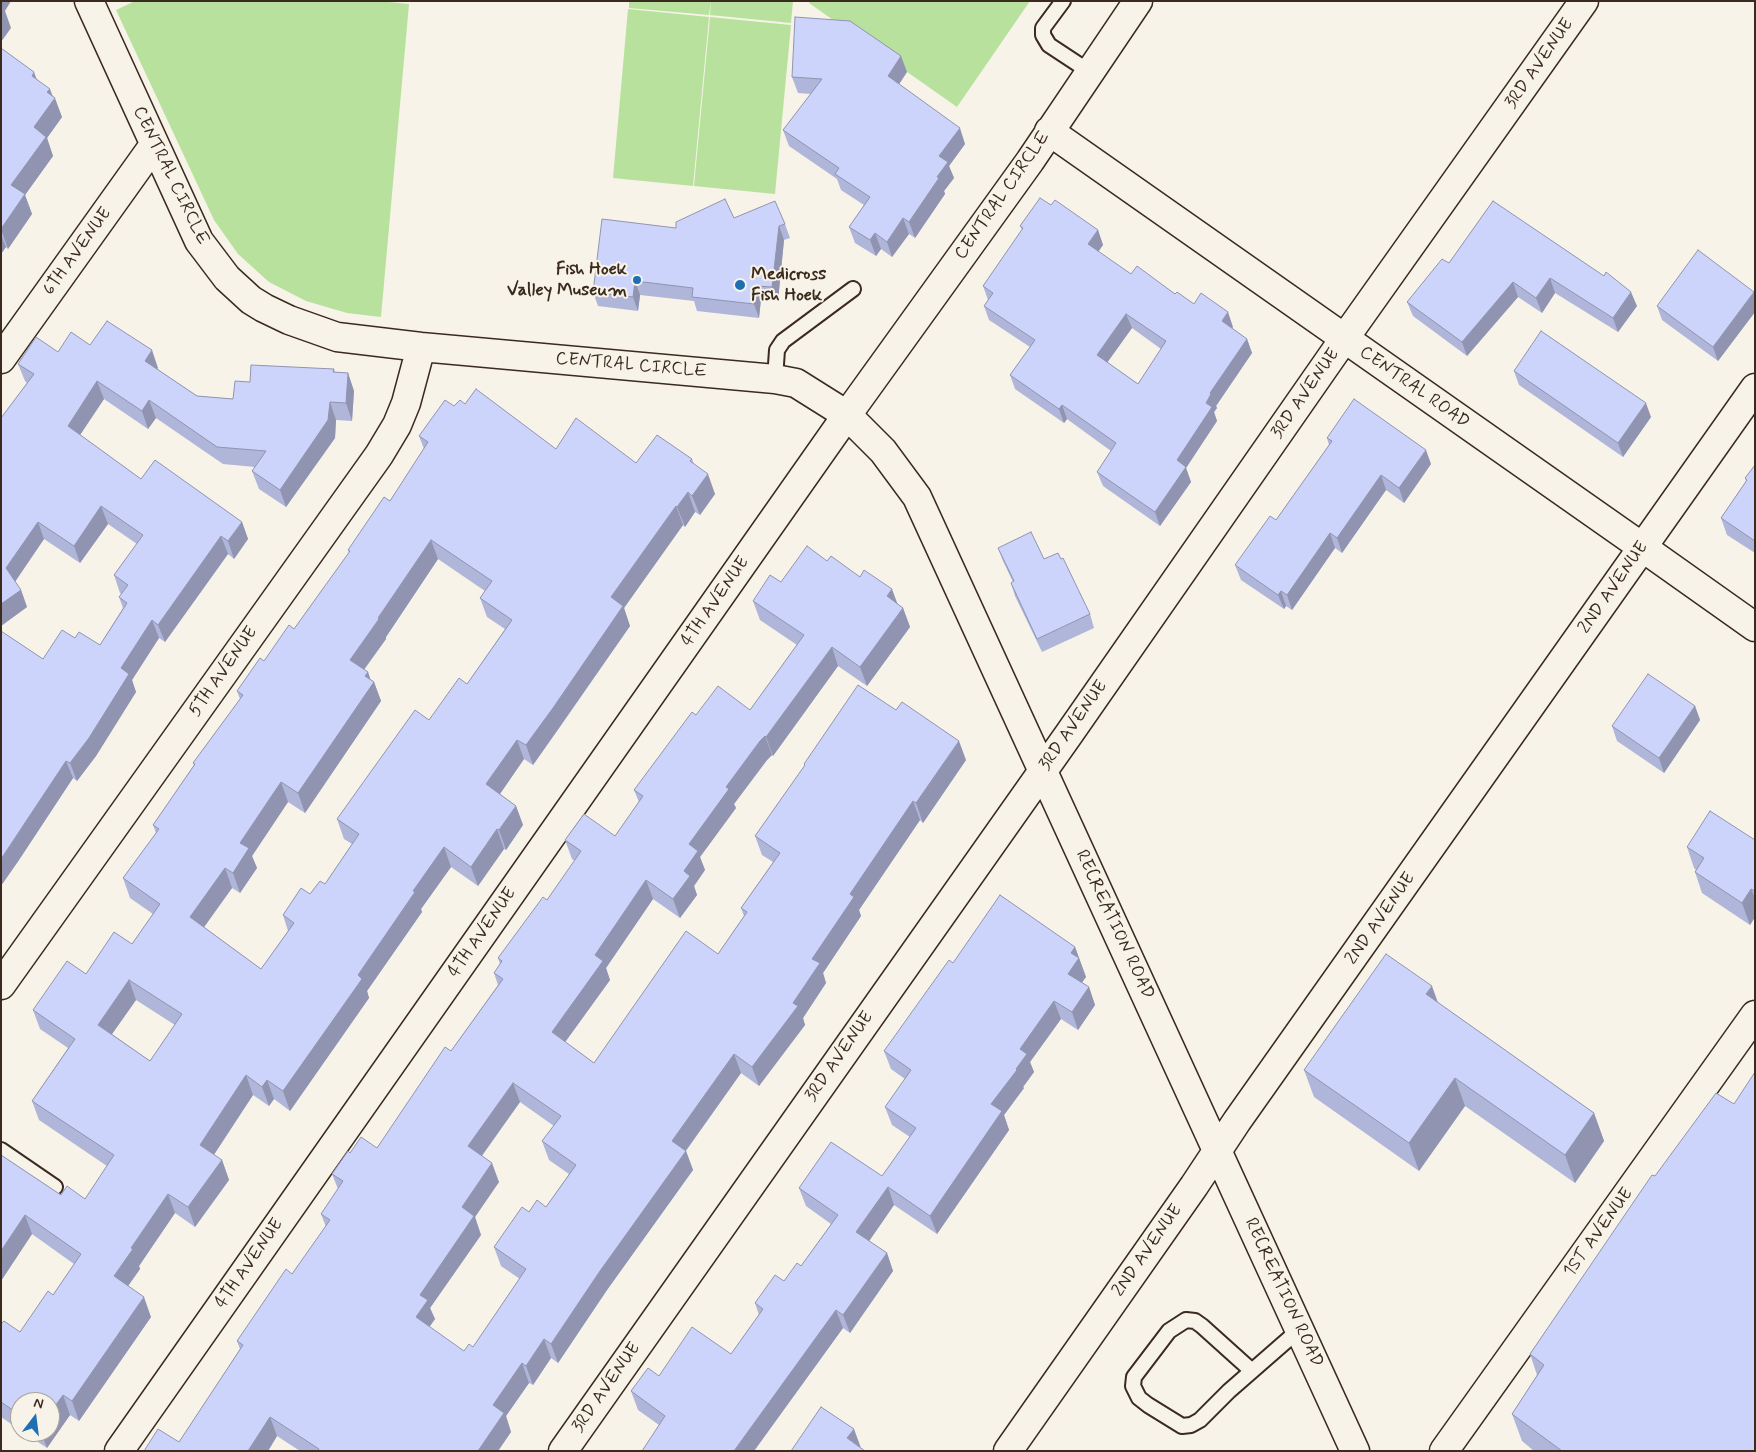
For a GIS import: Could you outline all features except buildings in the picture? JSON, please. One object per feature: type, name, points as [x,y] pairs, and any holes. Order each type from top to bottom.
[{"type":"street","name":"CENTRAL CIRCLE","points":[[89,1],[199,242],[227,278],[251,300],[289,320],[338,336],[421,347],[775,379],[796,383],[847,415],[1030,161],[1138,1]]},
{"type":"street","name":"3RD AVENUE","points":[[563,1451],[1344,339],[1584,1]]},
{"type":"street","name":"CENTRAL ROAD","points":[[1049,131],[1755,628]]},
{"type":"street","name":"6TH AVENUE","points":[[1,359],[154,145]]},
{"type":"street","name":"5TH AVENUE","points":[[1,985],[379,455],[397,425],[406,403],[421,347]]},
{"type":"street","name":"2ND AVENUE","points":[[1008,1451],[1218,1149],[1755,388]]},
{"type":"street","name":"RECREATION ROAD","points":[[847,415],[883,451],[917,497],[1218,1149],[1355,1451]]},
{"type":"street","name":"4TH AVENUE","points":[[119,1451],[847,415]]},
{"type":"street","name":"1ST AVENUE","points":[[1444,1451],[1755,1015]]},
{"type":"lane","points":[[1063,1],[1043,28],[1043,35],[1049,45],[1090,72]]},
{"type":"lane","points":[[775,379],[777,350],[783,341],[853,289]]},
{"type":"lane","points":[[1,1150],[55,1187]]},
{"type":"lane","points":[[1252,1371],[1202,1326],[1195,1321],[1186,1320],[1169,1331],[1134,1377],[1133,1386],[1139,1398],[1182,1426],[1191,1425],[1200,1420],[1300,1329]]},
{"type":"green space","points":[[135,1],[379,1],[409,4],[381,317],[347,313],[306,301],[269,282],[238,254],[214,220],[116,10]]},
{"type":"green space","points":[[629,1],[711,1],[709,15],[629,8]]},
{"type":"green space","points":[[711,1],[793,1],[791,23],[710,15]]},
{"type":"green space","points":[[810,1],[1030,1],[957,107],[809,3]]},
{"type":"green space","points":[[628,9],[709,17],[693,186],[613,178]]},
{"type":"green space","points":[[710,17],[791,25],[775,194],[694,186]]},
{"type":"place","name":"Fish Hoek Valley Museum","points":[[637,280]]},
{"type":"place","name":"Medicross Fish Hoek","points":[[740,285]]}]
